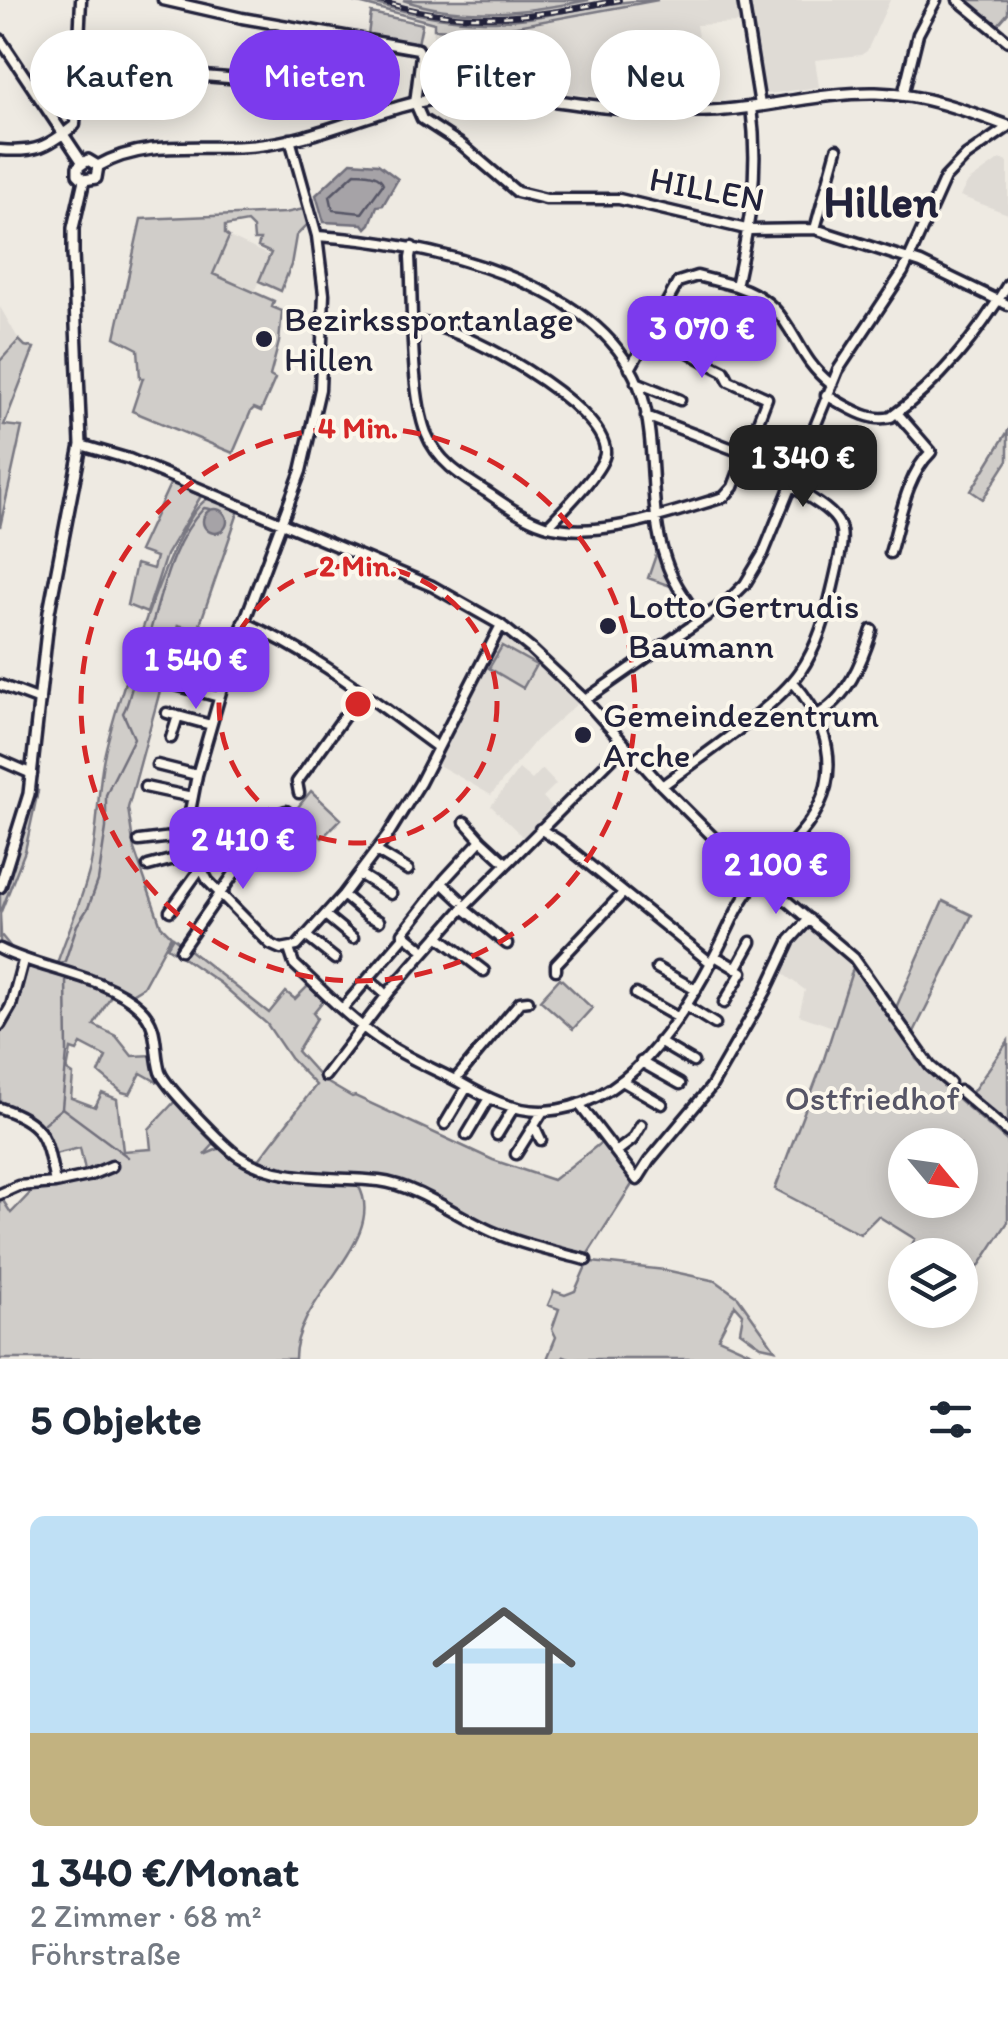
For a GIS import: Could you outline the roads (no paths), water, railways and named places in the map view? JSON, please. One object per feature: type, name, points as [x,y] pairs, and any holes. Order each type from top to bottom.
[{"type":"main road","points":[[98,166],[141,149],[254,146],[415,102],[486,93],[604,109],[711,111],[856,94],[903,95],[947,104],[1008,126]]},
{"type":"main road","points":[[0,887],[17,840],[32,774],[49,612],[81,445],[74,228],[84,180],[78,170],[82,162],[91,160],[98,166]]},
{"type":"main road","points":[[84,180],[96,178],[98,166]]},
{"type":"street","points":[[80,30],[81,0]]},
{"type":"street","points":[[163,0],[418,48],[421,55],[415,102]]},
{"type":"street","points":[[736,286],[750,230],[757,152],[744,0]]},
{"type":"street","points":[[903,95],[918,34],[936,0]]},
{"type":"street","points":[[958,0],[1008,41]]},
{"type":"street","points":[[209,76],[292,83],[299,28]]},
{"type":"street","points":[[0,40],[82,162]]},
{"type":"street","name":"HILLEN","points":[[415,102],[422,119],[462,145],[505,184],[527,196],[619,199],[750,230],[815,230],[910,259],[1008,305]]},
{"type":"street","points":[[0,150],[31,152],[63,135],[77,120]]},
{"type":"street","points":[[585,700],[729,600],[744,584],[776,528],[831,384],[910,259],[949,172],[1008,126]]},
{"type":"street","points":[[289,950],[270,944],[220,894],[200,869],[189,835],[192,797],[211,725],[243,622],[300,471],[320,389],[324,294],[318,236],[290,139]]},
{"type":"street","points":[[815,230],[837,149]]},
{"type":"street","points":[[318,236],[412,247],[510,276],[579,312],[606,336],[630,369],[646,416],[656,515],[666,562],[700,620]]},
{"type":"street","points":[[412,247],[420,408],[433,447],[460,476],[518,513],[548,526],[592,530],[724,497],[733,488],[767,398],[729,381],[724,371],[691,356],[682,346],[652,330]]},
{"type":"street","points":[[630,369],[674,287],[697,276],[762,296],[778,308],[819,373],[831,384]]},
{"type":"street","points":[[826,395],[883,420],[897,413],[954,358],[1008,284]]},
{"type":"street","points":[[414,322],[462,336],[524,366],[572,403],[603,442],[602,462],[548,526]]},
{"type":"street","points":[[636,382],[680,400]]},
{"type":"street","points":[[889,545],[920,463],[931,452],[897,413]]},
{"type":"street","points":[[646,416],[746,454]]},
{"type":"street","points":[[736,449],[743,433],[753,437]]},
{"type":"street","points":[[81,445],[129,459],[432,586],[501,626],[585,700],[721,845],[763,874],[858,963],[930,1066],[950,1083]]},
{"type":"street","points":[[662,786],[792,682],[821,630],[844,538],[840,522],[832,512],[793,487]]},
{"type":"street","points":[[243,622],[266,632],[361,693],[437,747]]},
{"type":"street","points":[[289,950],[343,895],[376,851],[420,783],[501,626]]},
{"type":"street","points":[[817,715],[843,694],[872,630]]},
{"type":"street","points":[[289,950],[294,964],[362,1026],[398,1052],[489,1098],[542,1111],[600,1096],[641,1062],[678,1018],[740,905],[804,830],[822,799],[828,758],[817,715],[792,682]]},
{"type":"street","points":[[172,684],[219,698]]},
{"type":"street","points":[[0,685],[40,700]]},
{"type":"street","points":[[299,793],[298,782],[361,693]]},
{"type":"street","points":[[167,713],[211,725]]},
{"type":"street","points":[[170,738],[178,716]]},
{"type":"street","points":[[325,1076],[461,904],[625,745]]},
{"type":"street","points":[[0,760],[32,774]]},
{"type":"street","points":[[157,765],[197,775]]},
{"type":"street","points":[[145,787],[192,797]]},
{"type":"street","points":[[181,950],[274,816],[286,811]]},
{"type":"street","points":[[465,822],[506,863]]},
{"type":"street","points":[[540,829],[713,960],[742,972],[724,1002]]},
{"type":"street","points":[[139,841],[189,835]]},
{"type":"street","points":[[342,1008],[481,840]]},
{"type":"street","points":[[376,851],[408,870]]},
{"type":"street","points":[[148,866],[193,854]]},
{"type":"street","points":[[170,912],[200,869]]},
{"type":"street","points":[[360,874],[391,894]]},
{"type":"street","points":[[442,883],[506,944]]},
{"type":"street","points":[[556,970],[556,964],[573,944],[624,894]]},
{"type":"street","points":[[343,895],[379,921]]},
{"type":"street","points":[[324,915],[353,938]]},
{"type":"street","points":[[579,1104],[638,1180],[710,1087],[766,991],[790,940],[808,919]]},
{"type":"street","points":[[403,933],[420,947]]},
{"type":"street","points":[[306,936],[335,959]]},
{"type":"street","points":[[438,936],[484,971]]},
{"type":"street","points":[[736,968],[750,942]]},
{"type":"street","points":[[0,949],[23,961],[87,980],[136,1004],[156,1032],[162,1076],[222,1143],[243,1159],[304,1177],[390,1183],[497,1234],[586,1260]]},
{"type":"street","points":[[0,1026],[23,961]]},
{"type":"street","points":[[657,968],[696,990]]},
{"type":"street","points":[[368,979],[382,991]]},
{"type":"street","points":[[636,994],[678,1018]]},
{"type":"street","points":[[456,1080],[512,1010],[520,1002],[528,1002]]},
{"type":"street","points":[[686,1006],[715,1024]]},
{"type":"street","points":[[658,1042],[693,1062]]},
{"type":"street","points":[[641,1062],[680,1084]]},
{"type":"street","points":[[622,1081],[662,1104]]},
{"type":"street","points":[[445,1124],[467,1087]]},
{"type":"street","points":[[960,1091],[1008,1132]]},
{"type":"street","points":[[467,1135],[489,1098]]},
{"type":"street","points":[[497,1135],[514,1107]]},
{"type":"street","points":[[0,1108],[25,1117],[42,1132],[55,1183]]},
{"type":"street","points":[[516,1154],[542,1111]]},
{"type":"street","points":[[534,1125],[541,1140]]},
{"type":"street","points":[[616,1152],[632,1140],[641,1126]]},
{"type":"street","points":[[0,1194],[18,1186],[88,1176],[112,1166]]},
{"type":"water","points":[[351,162],[378,164],[398,179],[366,228],[363,224],[324,222],[316,195]]},
{"type":"water","points":[[215,509],[224,512],[224,530],[215,533],[206,530],[203,521],[206,512]]},
{"type":"waterway","points":[[111,784],[134,738],[123,713],[141,671],[142,656],[172,559],[191,524],[204,508],[210,509]]},
{"type":"waterway","points":[[66,969],[59,965],[65,961],[98,881],[110,786]]},
{"type":"waterway","points":[[66,978],[67,1052],[62,1108],[128,1157]]},
{"type":"waterway","points":[[155,1024],[159,1041]]},
{"type":"waterway","points":[[44,1123],[62,1108]]},
{"type":"railway","points":[[377,0],[409,9],[469,17],[527,15],[619,0]]},
{"type":"place","name":"Bezirkssportanlage Hillen","points":[[264,339]]},
{"type":"place","name":"Lotto Gertrudis Baumann","points":[[608,626]]},
{"type":"place","name":"Gemeindezentrum Arche","points":[[583,735]]},
{"type":"district","name":"Hillen","points":[[881,201]]},
{"type":"park label","name":"Ostfriedhof","points":[[872,1098]]}]
